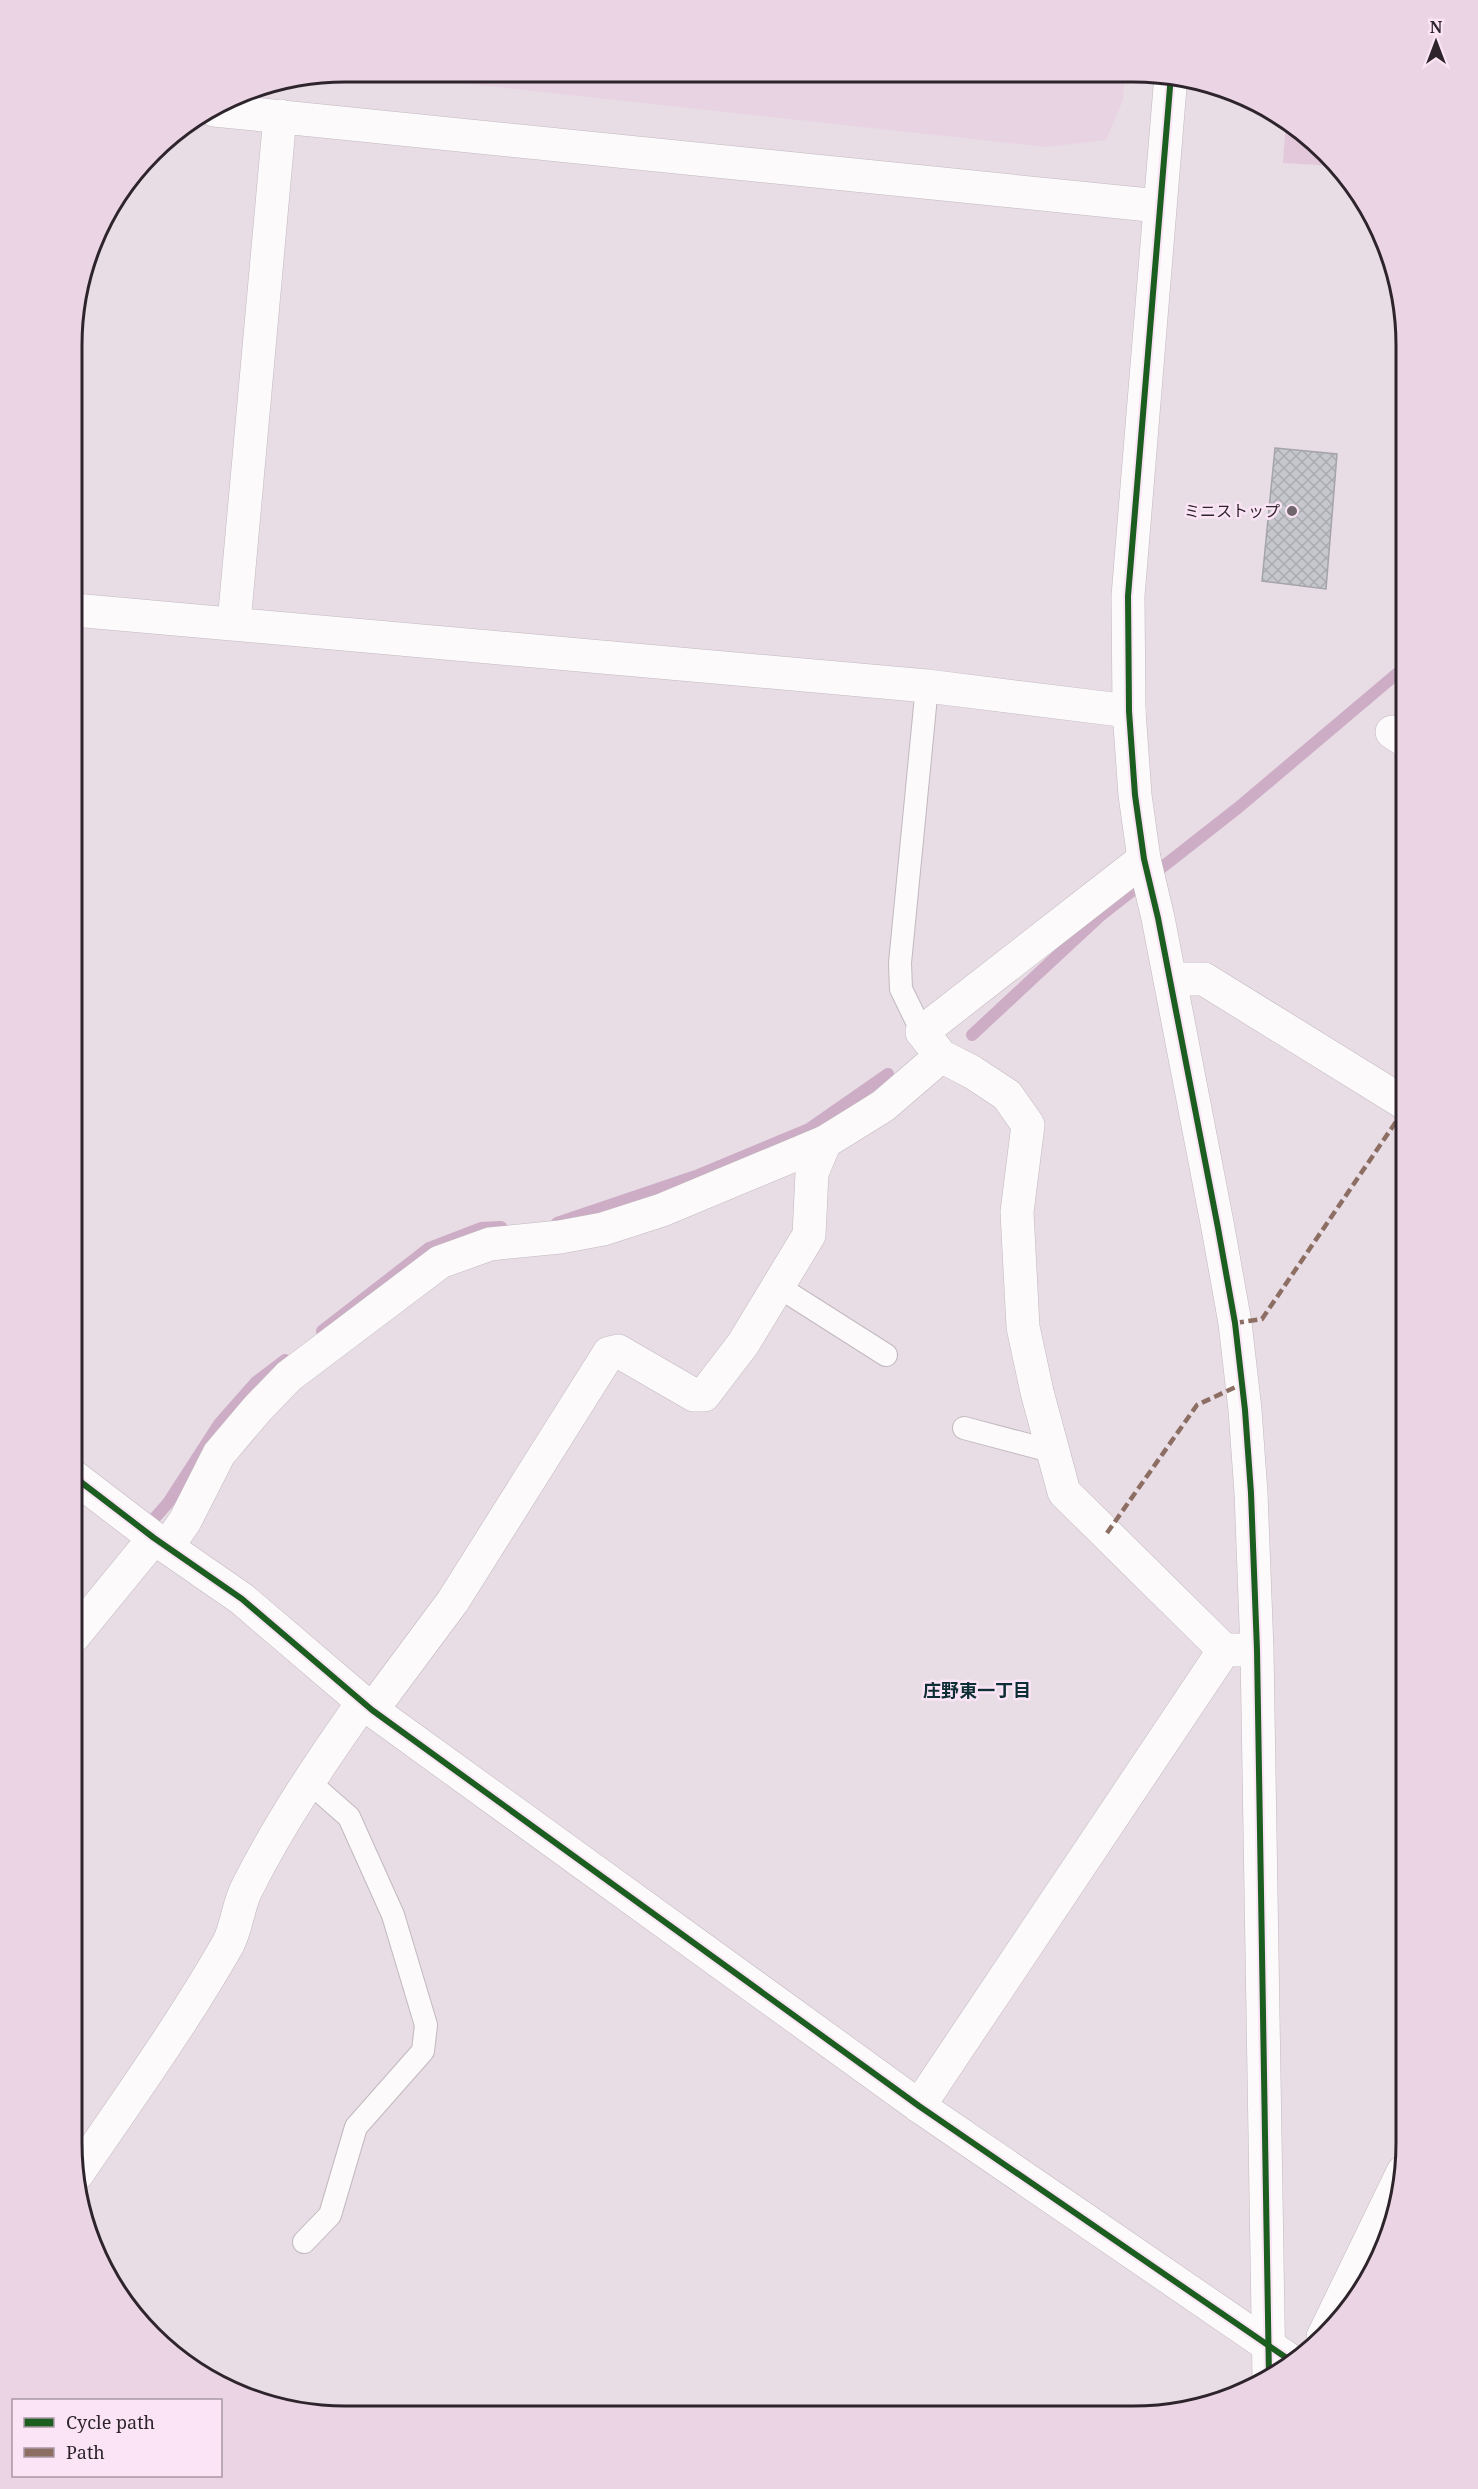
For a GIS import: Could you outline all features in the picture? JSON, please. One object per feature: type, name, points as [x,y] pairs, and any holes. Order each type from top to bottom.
[{"type":"street","points":[[1170,86],[1128,596],[1129,711],[1135,795],[1144,859],[1170,979],[1236,1333],[1245,1410],[1251,1493],[1257,1650],[1269,2368]]},
{"type":"street","points":[[227,111],[1160,206]]},
{"type":"street","points":[[234,623],[280,116]]},
{"type":"street","points":[[82,611],[927,686],[1129,711]]},
{"type":"street","points":[[82,1625],[151,1535],[185,1521],[219,1454],[289,1376],[440,1262],[490,1244],[560,1237],[603,1229],[662,1210],[825,1142],[883,1106],[931,1044],[1144,859]]},
{"type":"street","points":[[1170,979],[1204,979],[1396,1098]]},
{"type":"street","points":[[931,1044],[1007,1095],[1028,1125],[1017,1212],[1023,1327],[1064,1492],[1224,1650],[1257,1650]]},
{"type":"street","points":[[83,2160],[189,2009],[230,1941],[245,1892],[275,1834],[308,1781],[453,1601],[609,1353],[618,1351],[694,1395],[704,1395],[742,1344],[809,1235],[812,1173],[825,1142]]},
{"type":"street","points":[[82,1485],[242,1599],[367,1706],[919,2106],[1286,2357]]},
{"type":"street","points":[[919,2106],[1224,1650]]},
{"type":"street","points":[[1336,2310],[1389,2201]]},
{"type":"lane","points":[[927,686],[900,963],[901,989],[931,1044]]},
{"type":"lane","points":[[779,1287],[886,1355]]},
{"type":"lane","points":[[964,1428],[1052,1451]]},
{"type":"lane","points":[[304,2242],[330,2215],[356,2127],[423,2051],[426,2025],[393,1915],[349,1817],[308,1781]]},
{"type":"shaded area","points":[[450,82],[1124,82],[1123,100],[1106,140],[1046,147]]},
{"type":"shaded area","points":[[1285,131],[1324,165],[1283,163]]},
{"type":"building","points":[[1275,448],[1337,454],[1326,589],[1262,581]]},
{"type":"waterway","points":[[972,1035],[1100,916],[1239,807],[1396,674]]},
{"type":"waterway","points":[[557,1223],[696,1176],[809,1129],[888,1074]]},
{"type":"waterway","points":[[322,1331],[429,1248],[481,1228],[501,1227]]},
{"type":"waterway","points":[[144,1530],[168,1503],[219,1424],[256,1382],[285,1360]]},
{"type":"marked path","points":[[1235,1323],[1262,1319],[1396,1122]]},
{"type":"marked path","points":[[1107,1533],[1197,1405],[1242,1384]]},
{"type":"cycle path","points":[[1170,86],[1128,596],[1129,711],[1135,795],[1144,859],[1158,918],[1218,1228],[1235,1323],[1245,1410],[1251,1493],[1257,1650],[1269,2368]]},
{"type":"cycle path","points":[[82,1483],[154,1538],[242,1599],[372,1710],[919,2106],[1286,2357]]},
{"type":"place","name":"ミニストップ","points":[[1292,511]]},
{"type":"district","name":"庄野東一丁目","points":[[977,1690]]}]
